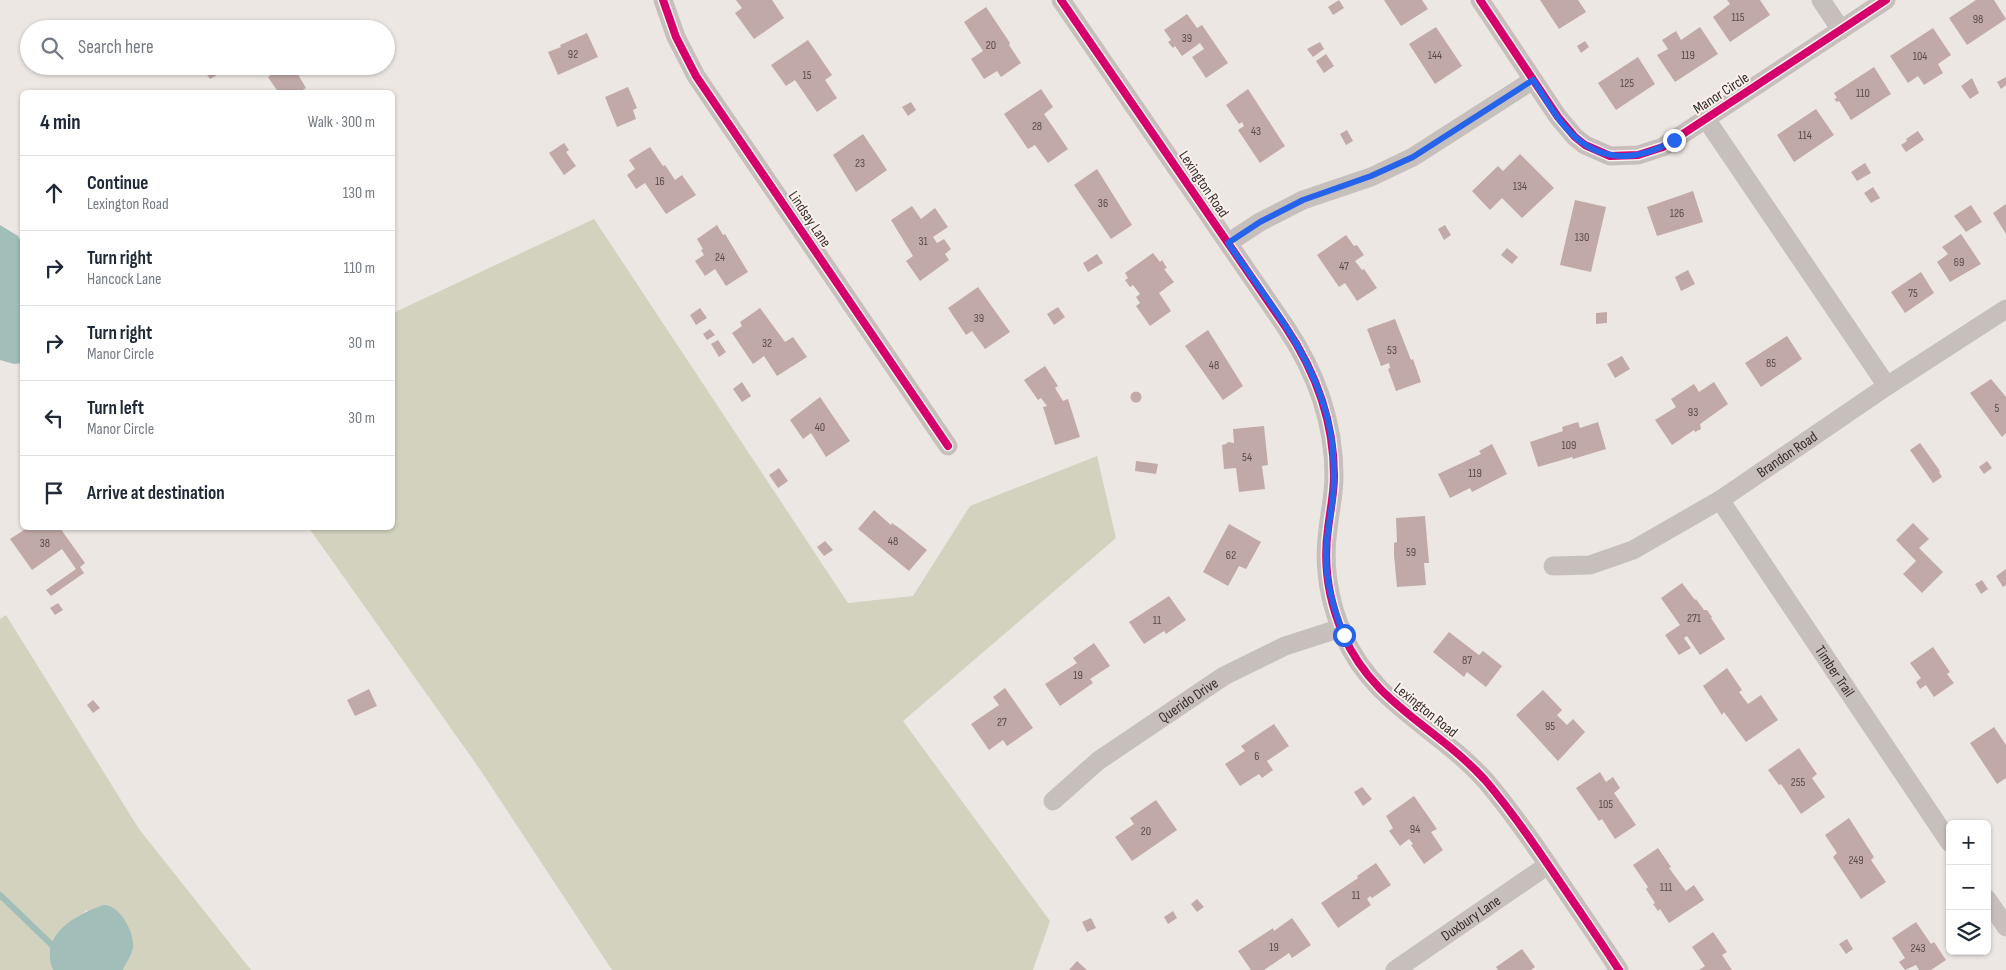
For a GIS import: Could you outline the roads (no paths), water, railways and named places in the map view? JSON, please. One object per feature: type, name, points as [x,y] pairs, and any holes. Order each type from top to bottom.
[{"type":"street","name":"Lindsay Lane","points":[[663,0],[676,38],[696,76],[948,446]]},
{"type":"street","name":"Lexington Road","points":[[1061,0],[1300,349],[1322,398],[1329,424],[1334,468],[1326,551],[1327,573],[1330,594],[1340,628],[1354,654],[1379,689],[1394,704],[1461,756],[1483,778],[1504,803],[1620,970]]},
{"type":"street","name":"Manor Circle","points":[[1480,0],[1558,117],[1575,137],[1585,145],[1610,156],[1638,155],[1657,149],[1706,119],[1886,0]]},
{"type":"street","points":[[1821,0],[1841,30]]},
{"type":"street","points":[[1228,243],[1260,222],[1296,203],[1371,176],[1406,160],[1533,80]]},
{"type":"street","name":"Manor Circle","points":[[1706,119],[1887,386]]},
{"type":"street","name":"Brandon Road","points":[[1553,566],[1590,565],[1634,550],[1720,500],[1887,386],[2006,309]]},
{"type":"street","name":"Timber Trail","points":[[1720,500],[1946,837]]},
{"type":"street","name":"Querido Drive","points":[[1053,801],[1098,761],[1224,676],[1285,646],[1340,628]]},
{"type":"street","name":"Duxbury Lane","points":[[1395,970],[1548,865]]},
{"type":"street","points":[[1991,905],[2006,927]]},
{"type":"water","points":[[0,225],[18,236],[20,240],[20,363],[14,364],[0,360]]},
{"type":"water","points":[[104,905],[110,906],[121,915],[132,935],[133,948],[123,970],[53,970],[50,958],[51,946],[55,936],[72,920]]},
{"type":"waterway","points":[[0,895],[55,950]]}]
